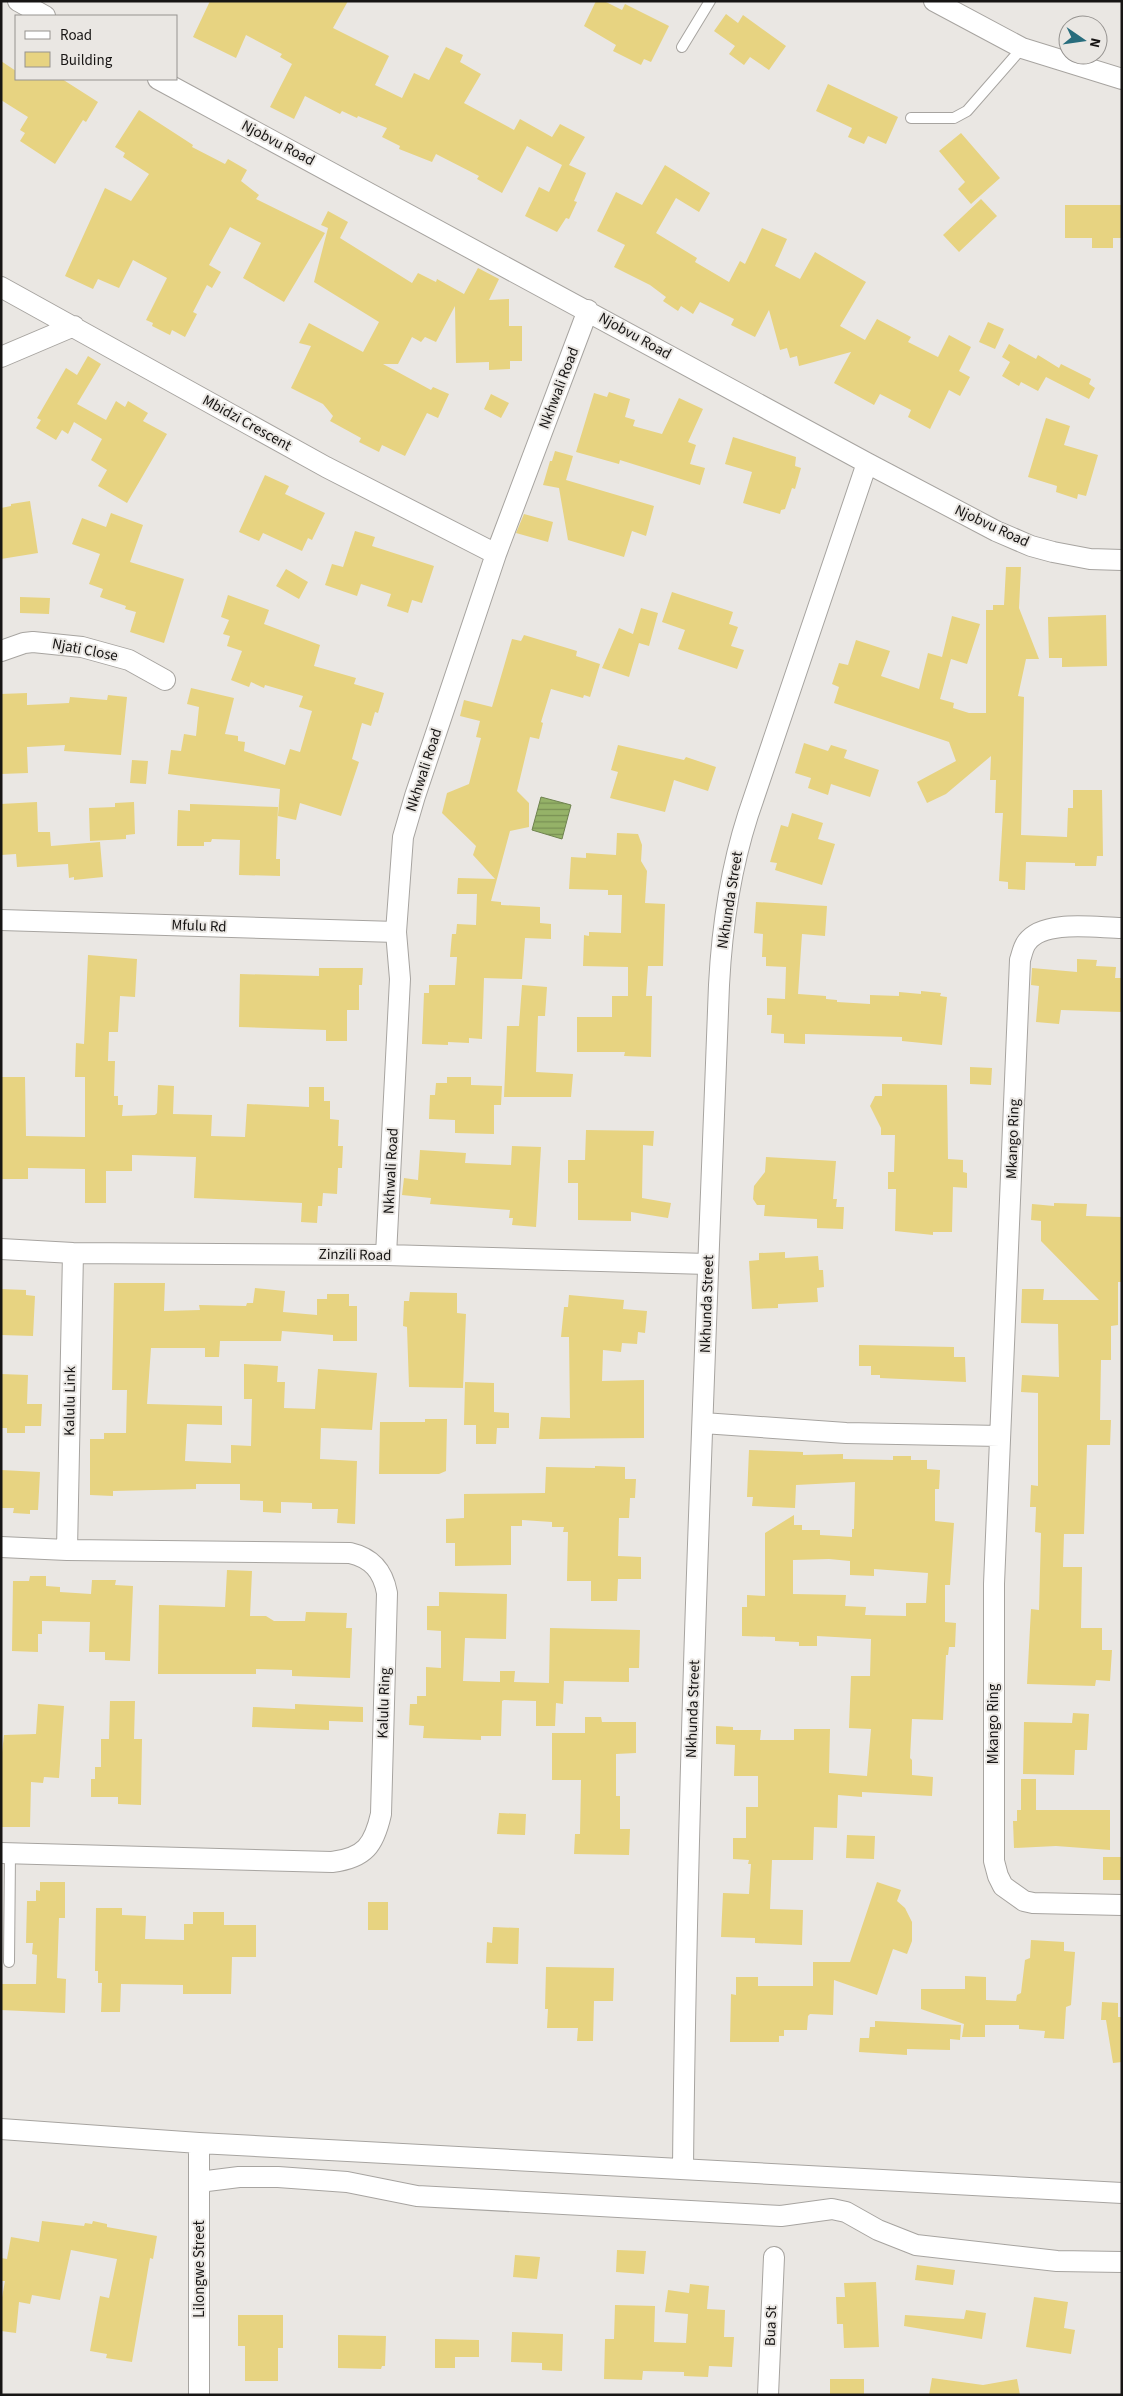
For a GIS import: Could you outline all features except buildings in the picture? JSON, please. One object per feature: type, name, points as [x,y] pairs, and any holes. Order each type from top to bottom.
[{"type":"street","points":[[18,1],[43,15]]},
{"type":"street","points":[[934,1],[1022,48],[1122,79]]},
{"type":"street","name":"Njobvu Road","points":[[160,80],[996,531],[1031,546],[1090,559],[1122,560]]},
{"type":"street","name":"Mbidzi Crescent","points":[[1,286],[326,467],[496,554]]},
{"type":"street","name":"Nkhwali Road","points":[[386,1255],[400,979],[396,932],[403,837],[496,554],[588,310]]},
{"type":"street","points":[[1,357],[74,326]]},
{"type":"street","name":"Nkhunda Street","points":[[683,2168],[685,1945],[708,1264],[723,925],[732,870],[748,814],[867,463]]},
{"type":"street","name":"Njati Close","points":[[1,651],[33,642],[82,647],[129,660],[164,680]]},
{"type":"street","name":"Mfulu Rd","points":[[1,920],[396,932]]},
{"type":"street","name":"Mkango Ring","points":[[1122,928],[1060,927],[1043,930],[1027,942],[1020,960],[994,1584],[993,1798],[994,1861],[998,1876],[1010,1893],[1033,1903],[1122,1905]]},
{"type":"street","name":"Zinzili Road","points":[[1,1250],[386,1255],[708,1264]]},
{"type":"street","name":"Kalulu Link","points":[[67,1550],[73,1252]]},
{"type":"street","points":[[703,1423],[846,1433],[1000,1436]]},
{"type":"street","name":"Kalulu Ring","points":[[1,1546],[67,1550],[350,1553],[362,1556],[371,1562],[384,1581],[387,1593],[381,1814],[378,1829],[367,1849],[358,1856],[332,1862],[6,1853]]},
{"type":"street","points":[[1,2129],[199,2143],[1122,2193]]},
{"type":"street","name":"Lilongwe Street","points":[[199,2143],[199,2395]]},
{"type":"street","points":[[199,2182],[239,2177],[278,2177],[347,2182],[417,2196],[781,2216],[832,2209],[846,2212],[898,2240],[916,2245],[1057,2260],[1122,2262]]},
{"type":"street","name":"Bua St","points":[[768,2395],[774,2257]]},
{"type":"lane","points":[[682,47],[710,1]]},
{"type":"lane","points":[[911,118],[954,118],[967,111],[1022,48]]},
{"type":"lane","points":[[6,1853],[9,1962]]},
{"type":"shaded area","points":[[541,797],[571,805],[562,839],[532,830]]}]
